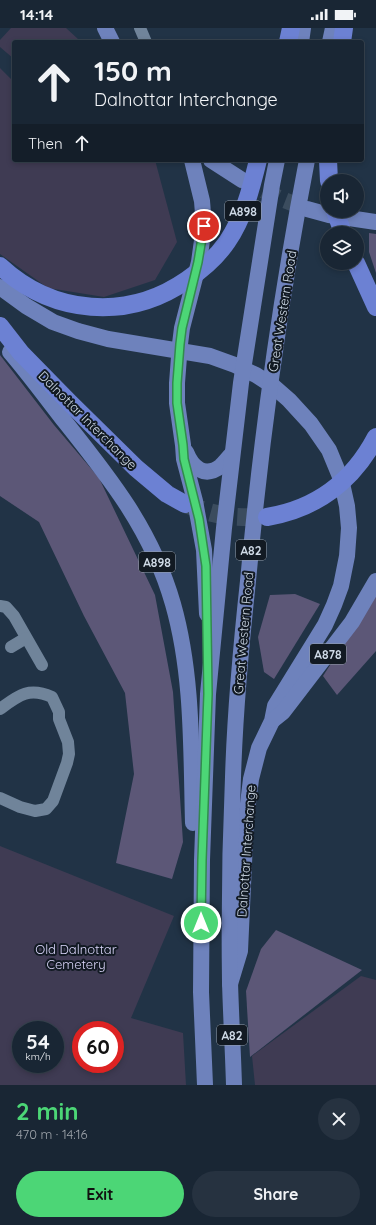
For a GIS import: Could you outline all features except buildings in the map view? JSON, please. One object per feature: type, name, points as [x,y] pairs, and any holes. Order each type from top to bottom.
[{"type":"highway","points":[[288,40],[291,28]]},
{"type":"highway","points":[[342,40],[344,28]]},
{"type":"highway","name":"A898","points":[[0,266],[17,280],[38,293],[70,304],[92,307],[115,307],[137,303],[163,295],[199,272],[216,256],[226,243],[241,216],[250,193],[258,162]]},
{"type":"highway","points":[[328,162],[329,174]]},
{"type":"highway","points":[[359,270],[376,307]]},
{"type":"highway","name":"Dalnottar Interchange","points":[[0,326],[21,353],[136,468],[167,494],[185,504]]},
{"type":"highway","points":[[267,517],[303,507],[317,500],[337,486],[363,459],[376,437]]},
{"type":"main road","points":[[105,28],[111,40]]},
{"type":"main road","points":[[301,40],[303,28]]},
{"type":"main road","points":[[330,40],[333,28]]},
{"type":"main road","points":[[193,162],[202,201],[204,226],[202,241],[182,328],[178,364],[177,403],[184,459],[195,501],[206,566],[208,694]]},
{"type":"main road","name":"A82","points":[[205,1085],[201,992],[202,860],[208,694],[224,528],[241,383],[277,162]]},
{"type":"main road","name":"Great Western Road","points":[[234,1085],[230,984],[233,776],[245,612],[252,530],[267,410],[287,269],[307,162]]},
{"type":"main road","points":[[199,185],[211,175],[215,163],[242,180]]},
{"type":"main road","points":[[307,209],[376,222]]},
{"type":"main road","name":"Dalnottar Interchange","points":[[0,287],[26,306],[53,322],[91,335],[196,353],[235,364],[264,381],[289,400],[311,424],[331,455],[344,488],[347,506],[349,542],[346,567],[341,586],[334,605],[317,638],[298,667],[276,706],[272,721],[260,748],[251,778],[246,820],[240,951],[230,984]]},
{"type":"main road","name":"A898","points":[[0,340],[120,492],[141,527],[160,568],[172,603],[185,669],[189,717],[193,830],[202,860]]},
{"type":"main road","points":[[183,445],[190,461],[195,468],[201,471],[208,471],[220,466],[232,454]]},
{"type":"main road","name":"A878","points":[[272,721],[283,712],[352,622],[376,581]]},
{"type":"street","points":[[140,28],[145,40]]},
{"type":"street","points":[[0,606],[6,607],[14,616],[42,665]]},
{"type":"street","points":[[11,647],[26,638]]},
{"type":"street","points":[[0,709],[23,694],[35,692],[52,697],[68,742],[69,754],[53,801],[46,809],[36,811],[0,798]]},
{"type":"green space","points":[[11,28],[66,28],[78,39],[12,40],[12,57],[0,47],[0,40]]},
{"type":"green space","points":[[0,68],[12,80],[12,162],[156,162],[177,242],[155,280],[104,297],[48,288],[0,254]]},
{"type":"green space","name":"Old Dalnottar Cemetery","points":[[0,846],[174,916],[131,1018],[183,1033],[186,1085],[0,1085]]},
{"type":"green space","points":[[361,976],[376,980],[376,1085],[255,1085],[252,1056]]},
{"type":"shaded area","points":[[369,233],[376,234],[376,273],[369,252]]},
{"type":"shaded area","points":[[0,355],[54,425],[99,478],[155,595],[173,692],[183,842],[172,879],[116,863],[134,774],[125,693],[84,616],[39,522],[0,496]]},
{"type":"shaded area","points":[[295,594],[320,604],[274,679],[264,672],[258,637],[270,595]]},
{"type":"shaded area","points":[[376,594],[376,651],[337,695],[323,676]]},
{"type":"shaded area","points":[[276,930],[362,970],[250,1057],[246,991],[261,949]]},
{"type":"tunnel","points":[[242,180],[279,198],[307,209]]},
{"type":"tunnel","points":[[185,504],[208,512],[228,516],[267,517]]},
{"type":"route","points":[[201,923],[208,694],[206,566],[199,519],[184,459],[177,403],[177,383],[182,328],[198,262],[204,226]]}]
